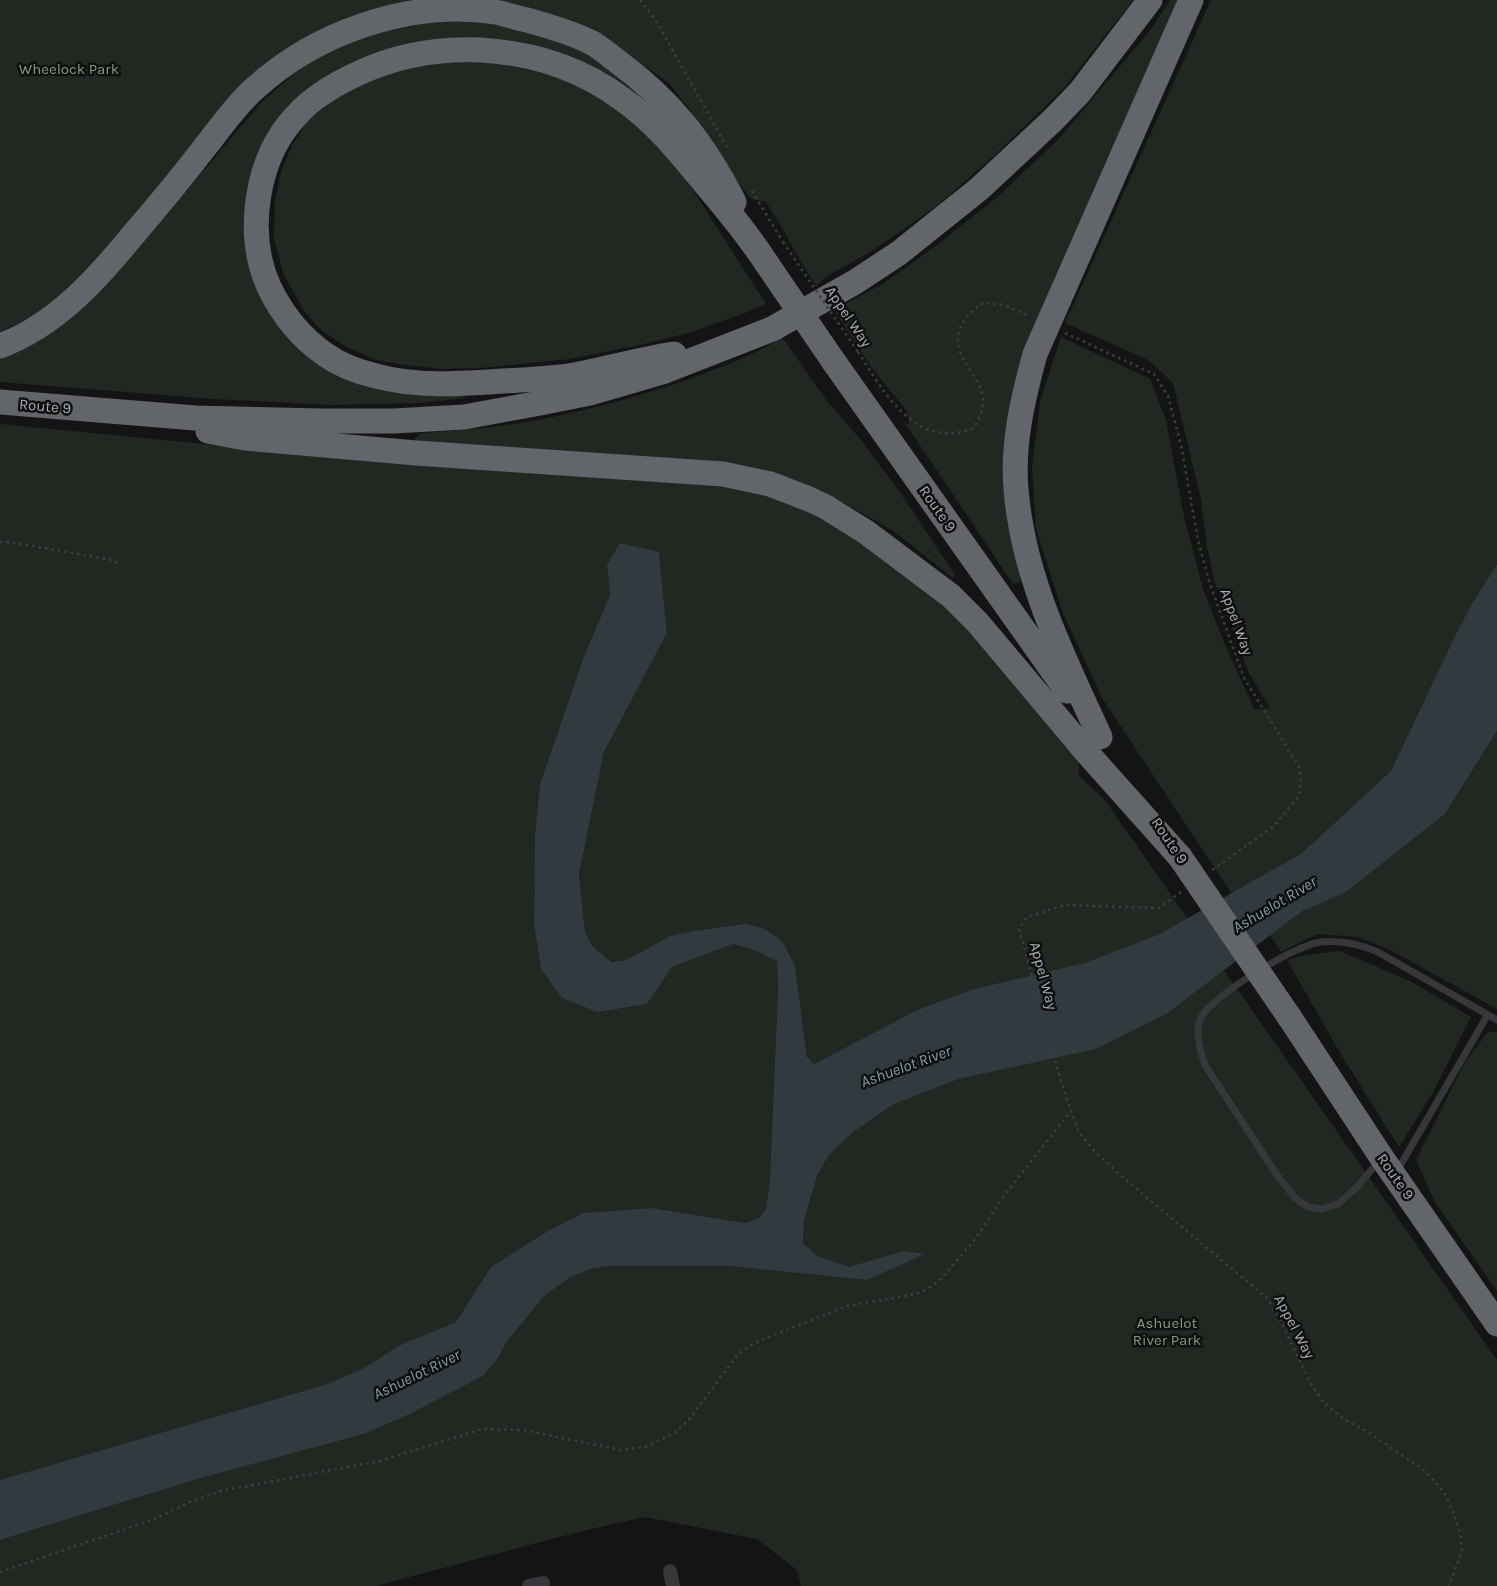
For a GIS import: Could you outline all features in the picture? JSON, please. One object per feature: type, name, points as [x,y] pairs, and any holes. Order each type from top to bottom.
[{"type":"highway","points":[[90,411],[195,418],[320,422],[394,421],[464,416],[590,393],[662,372],[733,345],[772,329],[855,282],[899,253],[979,190],[1027,146],[1080,92],[1150,0]]},
{"type":"highway","points":[[1100,737],[1048,621],[1032,574],[1021,533],[1016,488],[1017,444],[1023,397],[1035,354],[1191,0]]},
{"type":"highway","points":[[0,346],[53,317],[81,294],[162,201],[253,90],[305,50],[354,28],[385,18],[417,11],[495,12],[542,24],[593,43],[640,78],[666,102],[687,127],[715,167],[734,202],[747,234]]},
{"type":"highway","points":[[733,345],[654,357],[574,375],[529,380],[451,384],[418,382],[378,377],[352,369],[327,357],[292,324],[281,309],[268,284],[257,235],[261,183],[270,155],[293,118],[314,98],[341,81],[390,60],[437,51],[494,51],[555,64],[594,82],[621,98],[654,124],[747,234]]},
{"type":"highway","name":"Route 9","points":[[747,234],[834,362],[1100,737],[1388,1167],[1497,1324]]},
{"type":"highway","name":"Route 9","points":[[0,402],[90,411]]},
{"type":"highway","points":[[90,411],[245,438],[416,453],[724,474],[770,484],[809,499],[826,507],[866,532],[951,596],[978,622],[1088,754],[1180,857]]},
{"type":"street","points":[[670,1571],[673,1586]]},
{"type":"street","points":[[529,1586],[544,1583]]},
{"type":"lane","points":[[1487,1016],[1388,1167],[1356,1188],[1338,1204],[1322,1209],[1308,1207],[1295,1198],[1205,1065],[1199,1047],[1198,1028],[1202,1017],[1214,1002],[1282,958],[1320,942],[1361,945],[1378,952],[1497,1020]]},
{"type":"path","points":[[640,0],[656,21],[730,152]]},
{"type":"path","name":"Appel Way","points":[[749,186],[783,242],[886,394],[909,419],[936,432],[944,434],[971,429],[978,422],[983,406],[979,384],[968,366],[958,339],[962,324],[971,311],[983,303],[1004,305],[1031,317]]},
{"type":"path","name":"Appel Way","points":[[1065,332],[1154,374],[1168,396],[1181,445],[1198,540],[1209,581],[1244,678],[1299,766],[1299,796],[1273,827],[1212,870]]},
{"type":"path","points":[[0,542],[22,544],[112,560],[120,565]]},
{"type":"path","name":"Appel Way","points":[[1182,892],[1159,908],[1065,905],[1027,917],[1019,929],[1061,1081],[1078,1131],[1095,1152],[1126,1180],[1268,1299],[1303,1369],[1324,1403],[1345,1420],[1368,1432],[1424,1470],[1444,1492],[1454,1514],[1460,1534],[1462,1551],[1449,1586]]},
{"type":"path","points":[[0,1572],[152,1520],[192,1501],[221,1491],[380,1461],[482,1429],[524,1430],[621,1450],[645,1447],[674,1434],[688,1421],[738,1354],[756,1342],[847,1306],[922,1292],[938,1282],[973,1242],[1006,1194],[1071,1111]]},
{"type":"green space","name":"Wheelock Park","points":[[0,0],[438,0],[313,34],[82,282],[37,314],[0,332]]},
{"type":"green space","points":[[482,0],[1133,0],[1064,88],[995,155],[938,205],[872,251],[827,276],[816,286],[766,202],[752,199],[736,181],[690,110],[669,83],[600,34],[540,11],[500,1]]},
{"type":"green space","points":[[1170,0],[1186,0],[1031,351],[1021,574],[1020,582],[1013,584],[903,420],[909,425],[907,411],[872,368],[834,310],[884,283],[933,248],[996,198],[1058,140],[1152,28]]},
{"type":"green space","points":[[1211,0],[1497,0],[1497,564],[1471,605],[1454,638],[1391,771],[1302,853],[1232,894],[1102,698],[1062,611],[1036,528],[1032,467],[1040,402],[1061,337],[1150,379],[1166,420],[1184,517],[1203,589],[1223,640],[1254,709],[1270,708],[1249,673],[1215,583],[1207,547],[1201,499],[1173,383],[1148,360],[1065,323]]},
{"type":"green space","points":[[442,20],[469,20],[538,31],[611,65],[703,158],[622,92],[459,44],[289,116],[255,246],[312,349],[464,389],[465,398],[420,403],[332,405],[213,399],[0,382],[0,351],[144,241],[261,103],[295,73],[318,58],[356,40],[397,27]]},
{"type":"green space","points":[[437,62],[502,63],[564,79],[635,121],[680,170],[766,304],[688,333],[640,345],[570,359],[480,368],[442,369],[376,360],[345,346],[321,330],[304,311],[283,273],[274,239],[275,202],[281,172],[292,145],[308,121],[340,95],[393,70]]},
{"type":"green space","points":[[782,337],[827,401],[861,440],[899,491],[955,575],[953,578],[892,530],[837,499],[814,490],[423,443],[414,439],[422,433],[528,422],[622,400],[681,382],[732,363],[763,349]]},
{"type":"green space","name":"Ashuelot River Park","points":[[0,424],[420,465],[750,488],[814,509],[955,610],[1078,757],[1079,776],[1104,799],[1497,1360],[1497,1586],[801,1586],[797,1570],[757,1539],[645,1517],[578,1532],[376,1586],[0,1586],[0,1540],[201,1478],[364,1434],[410,1414],[483,1376],[498,1358],[505,1344],[544,1296],[571,1277],[590,1269],[609,1266],[728,1266],[867,1280],[903,1251],[849,1267],[818,1256],[803,1244],[804,1221],[817,1176],[828,1156],[852,1133],[892,1105],[943,1085],[969,990],[917,1010],[814,1064],[807,1057],[795,966],[745,924],[670,936],[626,960],[611,962],[592,946],[585,932],[579,874],[604,752],[667,633],[659,552],[607,565],[610,595],[584,656],[540,784],[535,835],[534,925],[541,969],[647,1004],[672,967],[733,944],[754,950],[777,961],[778,989],[770,1177],[766,1209],[759,1218],[745,1223],[652,1208],[583,1213],[546,1232],[491,1267],[456,1322],[400,1345],[364,1368],[327,1384],[0,1480]]},
{"type":"green space","points":[[1497,731],[1497,1009],[1392,951],[1359,937],[1317,934],[1281,952],[1270,935],[1301,912],[1346,892],[1445,814]]},
{"type":"green space","points":[[1340,951],[1410,981],[1471,1017],[1432,1094],[1399,1147],[1342,1056],[1287,960],[1305,955]]},
{"type":"green space","points":[[1488,1032],[1497,1032],[1497,1291],[1435,1202],[1416,1160],[1465,1062]]},
{"type":"water","name":"Ashuelot River","points":[[620,543],[659,552],[667,633],[604,752],[579,874],[585,932],[592,946],[611,962],[626,960],[670,936],[745,924],[763,928],[782,941],[795,966],[807,1057],[814,1064],[917,1010],[970,990],[1085,963],[1160,934],[1302,853],[1391,771],[1454,638],[1471,605],[1497,564],[1497,731],[1445,814],[1346,892],[1301,912],[1166,1014],[1096,1049],[958,1079],[892,1105],[852,1133],[828,1156],[817,1176],[804,1221],[803,1244],[818,1256],[849,1267],[903,1251],[925,1254],[867,1280],[728,1266],[609,1266],[590,1269],[571,1277],[544,1296],[505,1344],[498,1358],[483,1376],[410,1414],[364,1434],[201,1478],[0,1540],[0,1480],[327,1384],[364,1368],[400,1345],[456,1322],[491,1267],[546,1232],[583,1213],[652,1208],[745,1223],[759,1218],[766,1209],[770,1177],[778,989],[777,961],[754,950],[733,944],[672,967],[647,1004],[597,1012],[562,998],[541,969],[534,925],[535,835],[540,784],[584,656],[610,595],[607,565]]}]
